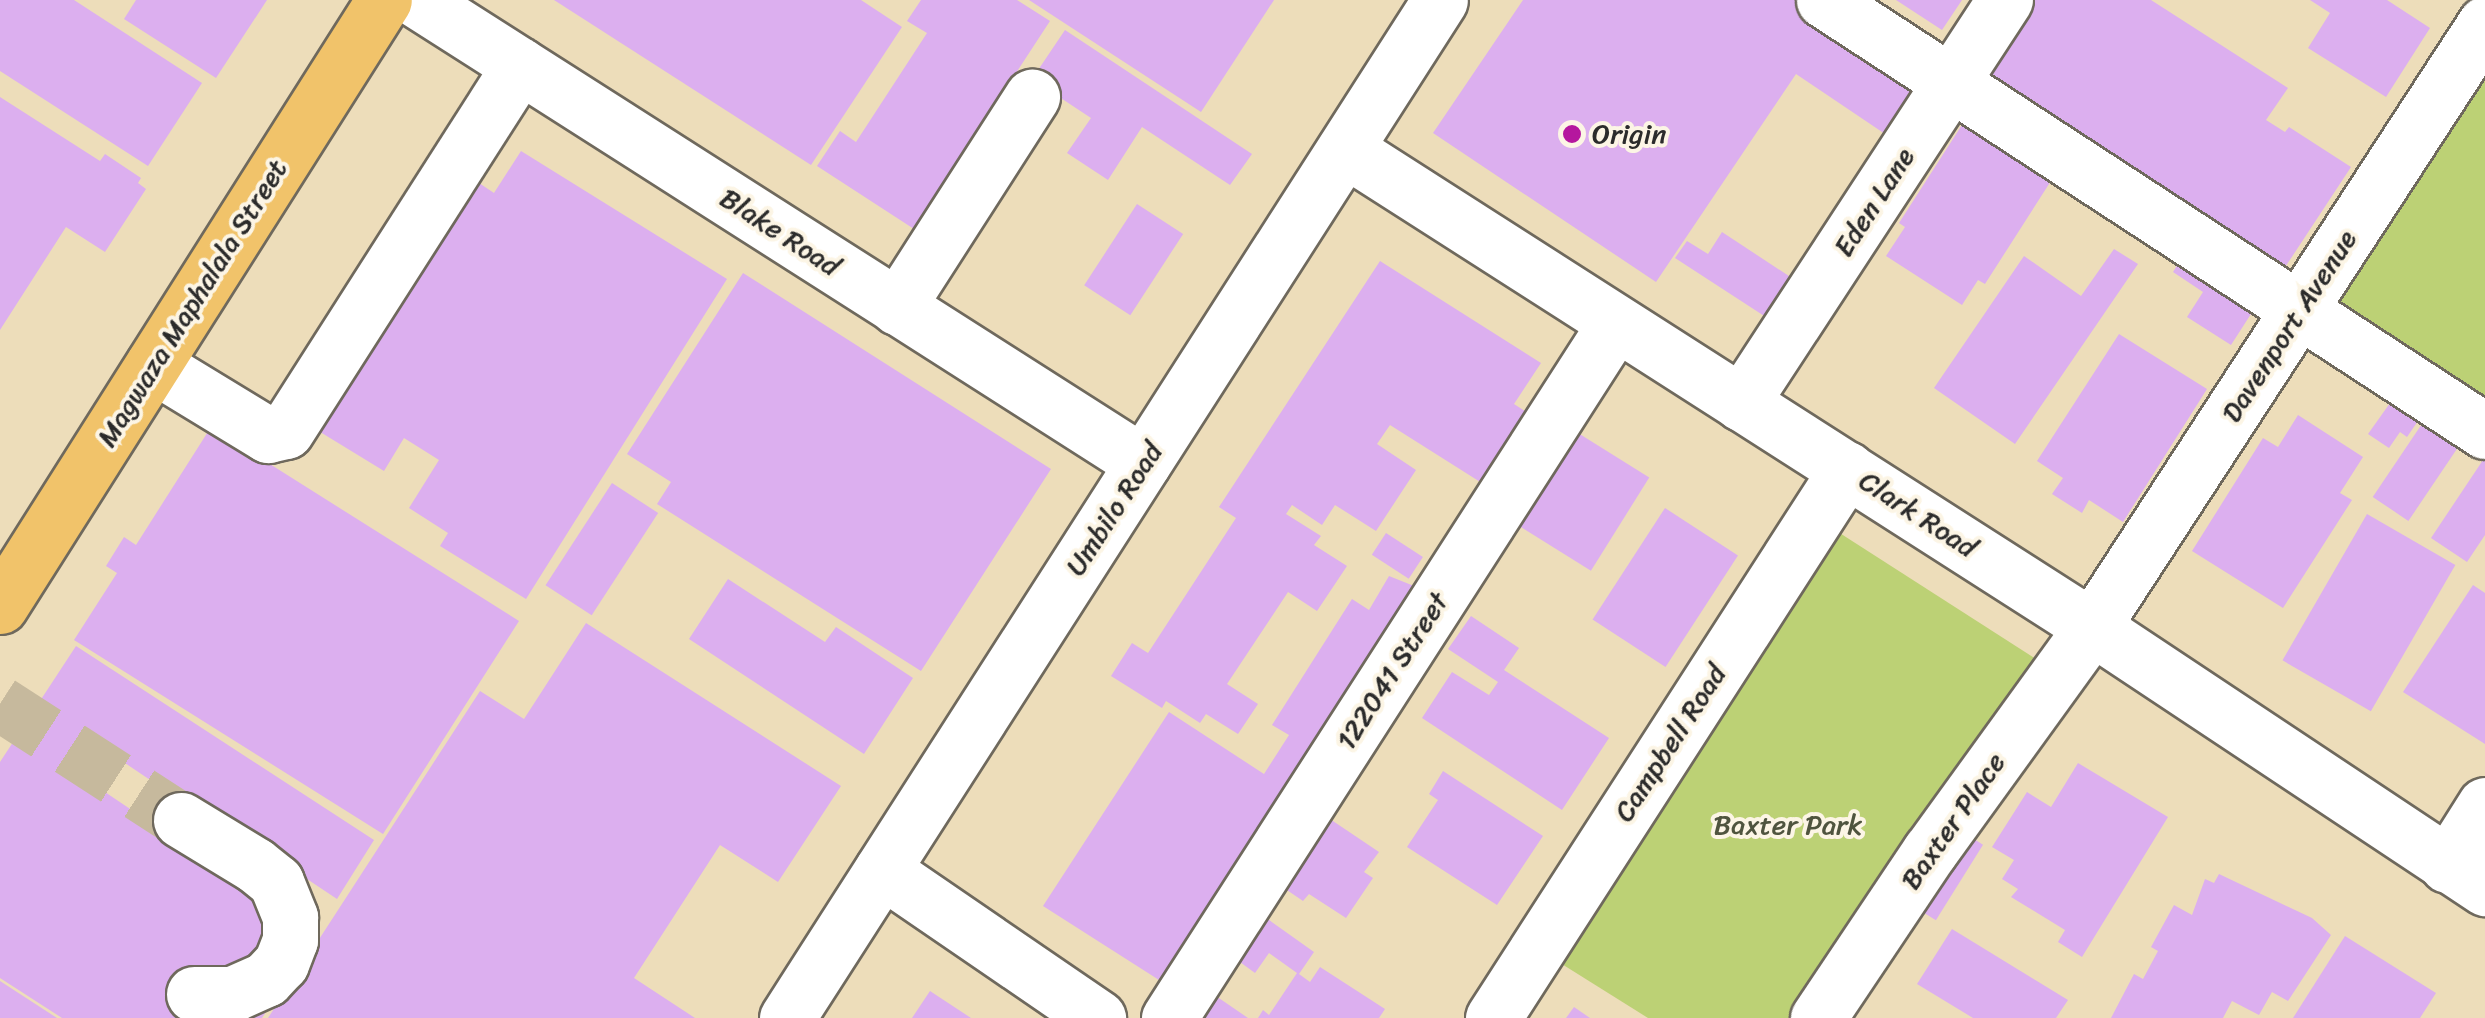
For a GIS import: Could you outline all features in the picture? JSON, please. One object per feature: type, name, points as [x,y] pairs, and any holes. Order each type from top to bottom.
[{"type":"main road","name":"Magwaza Maphalala Street","points":[[0,606],[384,0]]},
{"type":"street","name":"Blake Road","points":[[418,0],[1143,464]]},
{"type":"street","name":"Umbilo Road","points":[[787,1018],[1440,0]]},
{"type":"street","points":[[1824,0],[2485,431]]},
{"type":"street","name":"Eden Lane","points":[[1741,403],[2005,0]]},
{"type":"street","name":"Davenport Avenue","points":[[2092,626],[2485,24]]},
{"type":"street","points":[[153,365],[268,435],[286,431],[520,65]]},
{"type":"street","points":[[897,307],[1032,97]]},
{"type":"street","name":"Clark Road","points":[[1344,149],[2092,626],[2466,877]]},
{"type":"street","name":"122041 Street","points":[[1169,1018],[1615,324]]},
{"type":"street","name":"Campbell Road","points":[[1493,1018],[1846,469]]},
{"type":"street","name":"Baxter Place","points":[[1818,1018],[1930,851],[2092,626]]},
{"type":"street","points":[[2466,877],[2485,805]]},
{"type":"street","points":[[181,820],[255,864],[276,882],[290,917],[290,940],[280,963],[266,979],[233,994],[194,994]]},
{"type":"street","points":[[882,870],[1098,1018]]},
{"type":"green space","points":[[2485,55],[2485,410],[2322,306]]},
{"type":"green space","name":"Baxter Park","points":[[1835,530],[2039,661],[1808,1018],[1648,1018],[1557,961]]},
{"type":"building","points":[[0,0],[74,0],[202,83],[148,166],[0,71]]},
{"type":"building","points":[[136,0],[267,0],[216,78],[124,19]]},
{"type":"building","points":[[554,0],[861,0],[902,27],[811,165]]},
{"type":"building","points":[[921,0],[1017,0],[1050,21],[914,229],[817,166],[840,131],[856,142],[927,33],[907,21]]},
{"type":"building","points":[[1029,0],[1274,0],[1201,112]]},
{"type":"building","points":[[1523,0],[1797,0],[1929,88],[1894,140],[1796,74],[1656,282],[1433,133]]},
{"type":"building","points":[[1896,0],[1962,0],[1942,30]]},
{"type":"building","points":[[2025,0],[2151,0],[2288,88],[2266,120],[2285,132],[2289,127],[2351,167],[2280,275],[1977,74]]},
{"type":"building","points":[[2310,0],[2387,0],[2430,28],[2386,97],[2308,48],[2330,13]]},
{"type":"building","points":[[1065,30],[1252,154],[1230,185],[1142,127],[1108,180],[1067,153],[1091,118],[1032,79]]},
{"type":"building","points":[[0,97],[100,161],[105,154],[141,178],[138,183],[146,189],[105,252],[66,227],[0,330]]},
{"type":"building","points":[[1969,114],[2058,170],[1985,284],[1978,280],[1962,305],[1886,256],[1905,227],[1899,223]]},
{"type":"building","points":[[521,151],[727,279],[526,599],[440,546],[448,533],[409,508],[439,460],[404,438],[384,471],[312,427],[470,177],[494,193]]},
{"type":"building","points":[[1137,204],[1183,234],[1130,315],[1084,285]]},
{"type":"building","points":[[1722,232],[1801,284],[1775,323],[1675,258],[1687,241],[1708,254]]},
{"type":"building","points":[[2114,249],[2138,264],[2015,444],[1934,388],[2024,256],[2081,296]]},
{"type":"building","points":[[2185,252],[2260,300],[2231,345],[2187,317],[2203,292],[2173,272]]},
{"type":"building","points":[[1380,261],[1541,363],[1514,404],[1531,415],[1485,485],[1390,425],[1377,444],[1416,470],[1376,531],[1335,505],[1322,525],[1292,505],[1286,514],[1321,536],[1314,545],[1347,566],[1317,611],[1288,592],[1227,684],[1258,704],[1238,734],[1206,714],[1200,723],[1166,701],[1162,708],[1111,676],[1132,643],[1148,653],[1236,518],[1219,507]]},
{"type":"building","points":[[743,273],[1051,469],[921,671],[657,504],[671,482],[627,454]]},
{"type":"building","points":[[2119,334],[2207,389],[2123,522],[2089,500],[2082,513],[2052,494],[2063,478],[2037,461]]},
{"type":"building","points":[[2400,389],[2427,408],[2407,437],[2400,432],[2389,448],[2368,434]]},
{"type":"building","points":[[2432,409],[2468,433],[2408,521],[2373,497]]},
{"type":"building","points":[[2298,415],[2363,457],[2340,493],[2352,500],[2283,608],[2192,551],[2263,438],[2278,447]]},
{"type":"building","points":[[211,427],[519,621],[383,834],[74,640],[117,573],[106,566],[124,537],[136,545]]},
{"type":"building","points":[[1578,433],[1649,478],[1591,571],[1520,526]]},
{"type":"building","points":[[2485,457],[2485,535],[2467,562],[2431,538]]},
{"type":"building","points":[[612,483],[658,513],[592,615],[546,585]]},
{"type":"building","points":[[1665,508],[1738,555],[1666,667],[1593,620]]},
{"type":"building","points":[[2367,514],[2455,565],[2371,711],[2282,660]]},
{"type":"building","points":[[1386,533],[1423,557],[1409,579],[1372,555]]},
{"type":"building","points":[[1389,576],[1419,588],[1170,987],[1043,906],[1169,712],[1264,774],[1289,735],[1272,725],[1352,599],[1369,610]]},
{"type":"building","points":[[728,579],[825,642],[836,627],[913,678],[864,754],[689,639]]},
{"type":"building","points":[[2473,585],[2485,593],[2485,744],[2403,692]]},
{"type":"building","points":[[1471,616],[1519,648],[1504,670],[1609,738],[1562,810],[1422,718],[1452,672],[1489,695],[1498,682],[1448,649]]},
{"type":"building","points":[[586,623],[841,786],[778,882],[720,845],[634,978],[695,1018],[268,1018],[480,691],[524,719]]},
{"type":"building","points":[[76,646],[374,840],[337,899],[265,851],[240,889],[269,907],[282,987],[262,1018],[62,1018],[0,978],[0,762]],"holes":[[[116,757],[171,794],[151,823],[96,786]]]},
{"type":"building","points":[[2078,763],[2168,817],[2082,957],[2058,942],[2065,930],[2011,897],[2018,889],[2002,879],[2014,860],[1992,847],[2027,792],[2051,807]]},
{"type":"building","points":[[1443,771],[1543,836],[1497,905],[1407,847],[1438,800],[1429,794]]},
{"type":"building","points":[[1327,817],[1379,852],[1364,872],[1373,878],[1346,918],[1309,894],[1303,901],[1281,886]]},
{"type":"building","points":[[1961,831],[1983,845],[1936,920],[1914,906]]},
{"type":"building","points":[[2219,874],[2312,918],[2331,935],[2288,1001],[2272,992],[2259,1015],[2232,1001],[2223,1018],[2111,1018],[2134,974],[2143,979],[2158,951],[2151,947],[2174,905],[2192,915],[2205,879],[2214,883]]},
{"type":"building","points":[[1262,915],[1314,952],[1299,974],[1310,982],[1320,967],[1385,1009],[1379,1018],[1258,1018],[1263,1010],[1269,1015],[1297,973],[1269,953],[1255,973],[1233,957]]},
{"type":"building","points":[[1952,929],[2068,1000],[2056,1018],[1973,1018],[1917,984]]},
{"type":"building","points":[[2345,936],[2436,993],[2420,1018],[2293,1018]]},
{"type":"building","points":[[0,981],[57,1018],[0,1018]]},
{"type":"building","points":[[930,991],[971,1018],[912,1018]]},
{"type":"building","points":[[1213,994],[1248,1018],[1196,1018]]},
{"type":"building","points":[[1574,1007],[1590,1018],[1566,1018]]},
{"type":"tunnel","points":[[0,703],[181,820]]},
{"type":"place","name":"Origin","points":[[1572,134]]}]
